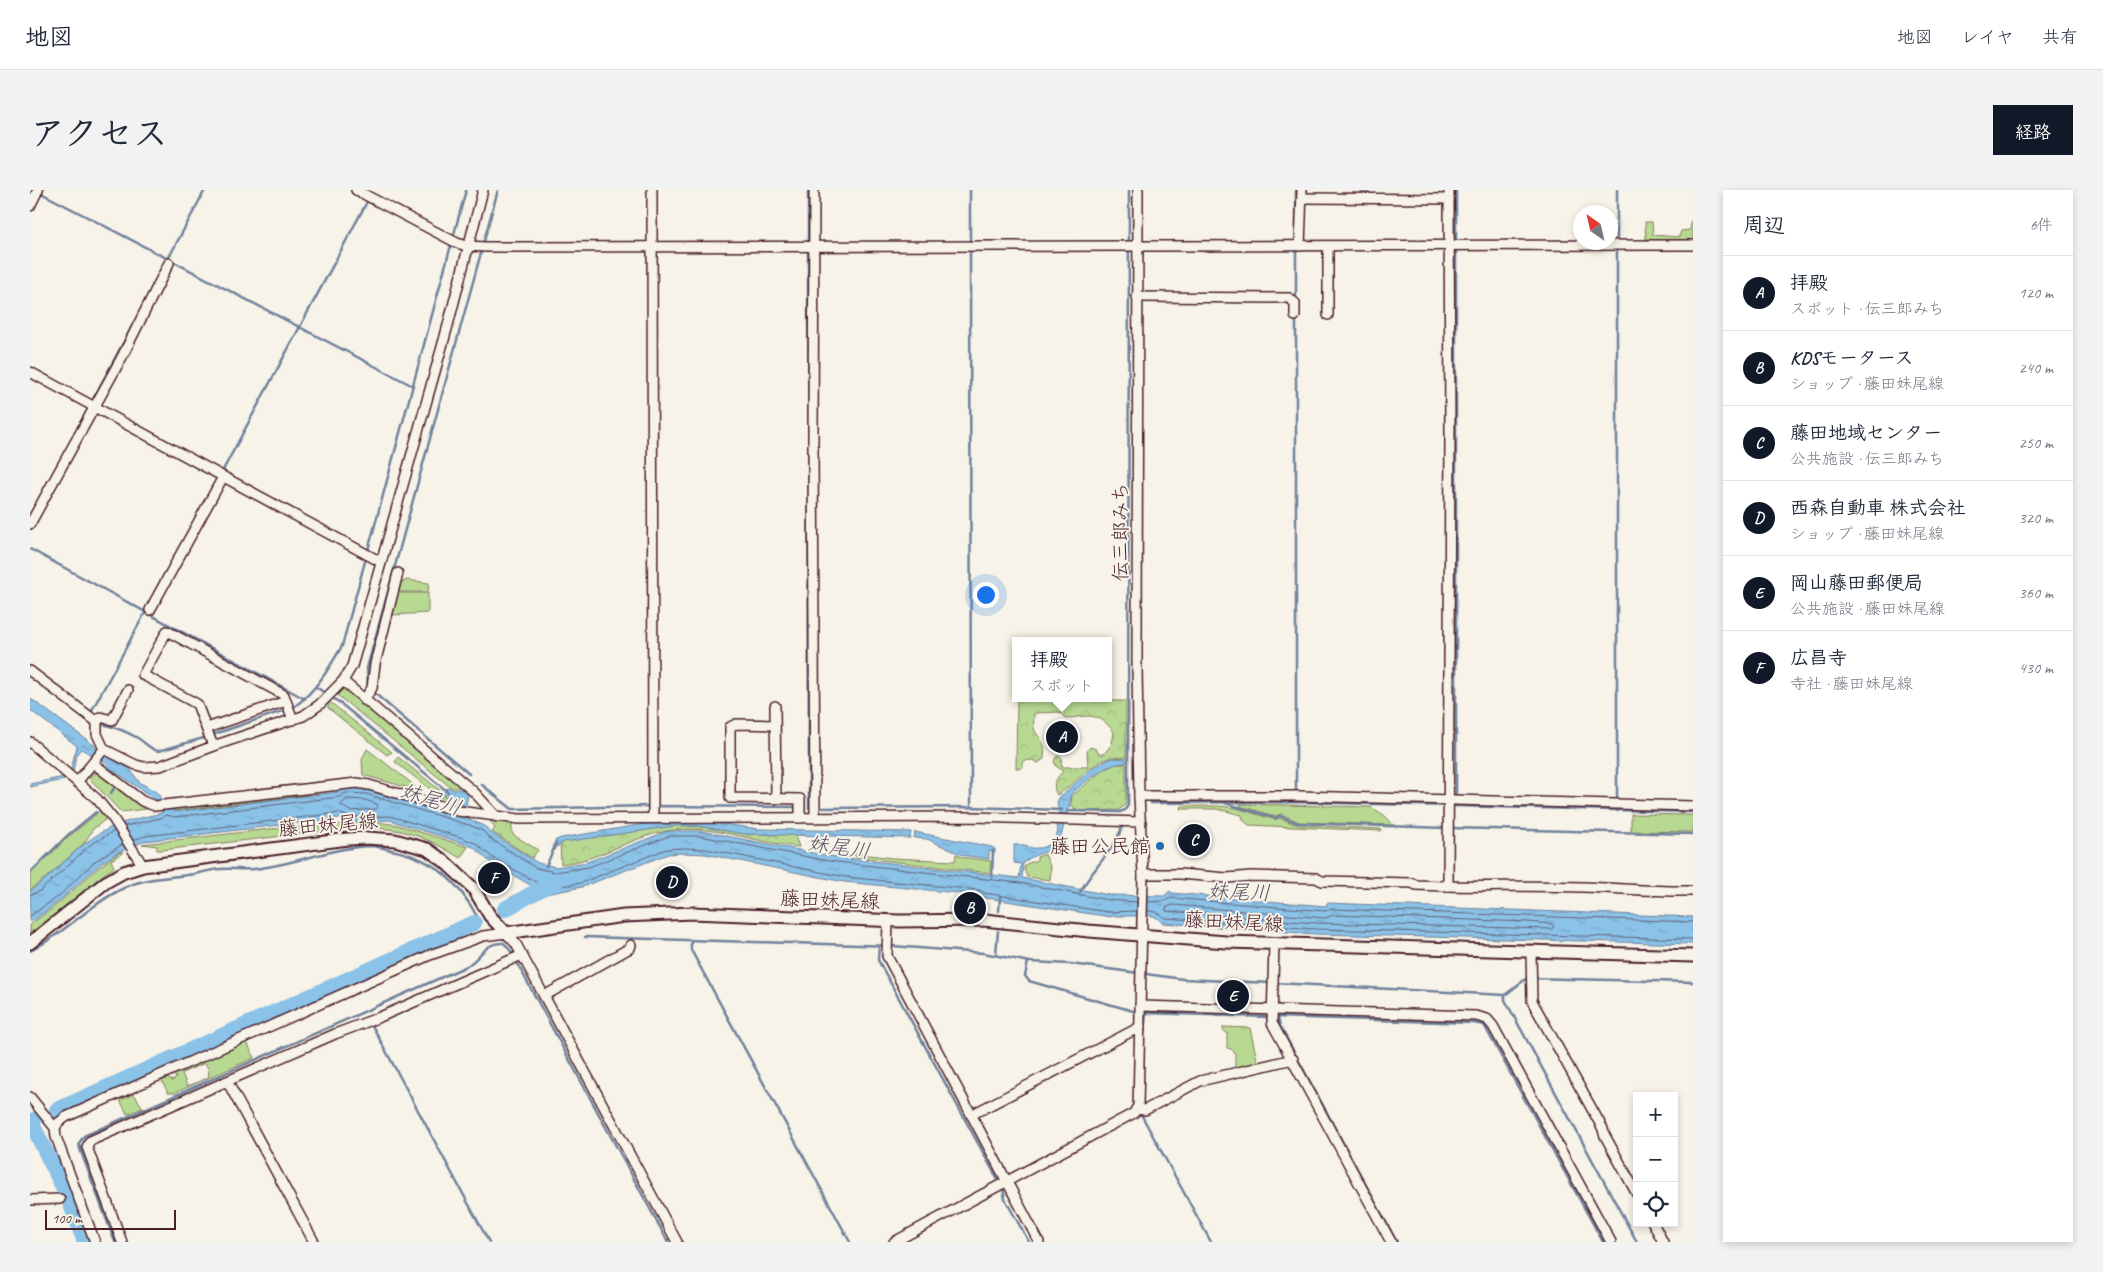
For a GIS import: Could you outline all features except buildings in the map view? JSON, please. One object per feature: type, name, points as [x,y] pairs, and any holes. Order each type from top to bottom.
[{"type":"main road","name":"藤田妹尾線","points":[[30,942],[106,882],[124,872],[143,866],[367,838],[395,840],[427,850],[444,861],[473,888],[490,916],[506,932],[651,914],[692,913],[888,920],[984,920],[1142,935],[1274,943],[1693,956]]},
{"type":"street","points":[[30,206],[38,190]]},
{"type":"street","points":[[356,190],[453,241],[467,246],[482,247],[1693,245]]},
{"type":"street","points":[[99,756],[152,767],[167,764],[212,743],[312,712],[343,681],[352,666],[447,329],[483,190]]},
{"type":"street","points":[[652,190],[649,246],[653,810]]},
{"type":"street","points":[[814,190],[809,246],[813,444],[815,811]]},
{"type":"street","name":"伝三郎みち","points":[[1138,190],[1132,246],[1137,297],[1139,796],[1143,874],[1138,1107],[1141,1110]]},
{"type":"street","points":[[1297,246],[1302,194],[1449,194],[1453,245],[1452,802],[1448,828],[1448,886]]},
{"type":"street","points":[[1328,247],[1328,315]]},
{"type":"street","points":[[30,524],[92,405],[122,357],[169,263]]},
{"type":"street","points":[[1137,297],[1290,298],[1294,303],[1295,316]]},
{"type":"street","points":[[30,372],[381,562]]},
{"type":"street","points":[[150,610],[223,477]]},
{"type":"street","points":[[368,693],[398,573]]},
{"type":"street","points":[[212,743],[197,704],[143,675],[167,631],[284,695],[292,717]]},
{"type":"street","points":[[30,671],[97,722]]},
{"type":"street","points":[[343,681],[368,693],[482,799],[497,817]]},
{"type":"street","points":[[128,690],[112,720],[100,717],[97,722],[99,756],[142,801],[155,806],[356,783],[370,784],[458,811],[497,817],[568,820],[653,810],[815,811],[1141,822]]},
{"type":"street","points":[[207,729],[287,702]]},
{"type":"street","points":[[775,706],[776,798]]},
{"type":"street","points":[[775,725],[736,724],[730,727],[730,798],[800,799],[800,811]]},
{"type":"street","points":[[30,742],[97,799],[114,820],[143,866]]},
{"type":"street","points":[[78,781],[99,756]]},
{"type":"street","points":[[1139,796],[1693,806]]},
{"type":"street","points":[[1143,874],[1180,874],[1227,878],[1251,876],[1316,878],[1322,881],[1412,883],[1416,885],[1448,886],[1545,886],[1657,892],[1693,891]]},
{"type":"street","points":[[888,920],[887,956],[1038,1242]]},
{"type":"street","points":[[55,1128],[66,1117],[430,954],[483,936],[506,932],[516,944],[678,1242]]},
{"type":"street","points":[[1274,943],[1272,1015],[1293,1059],[1391,1242]]},
{"type":"street","points":[[544,996],[630,948],[631,945]]},
{"type":"street","points":[[1531,952],[1532,1001],[1633,1187]]},
{"type":"street","points":[[122,1242],[87,1144],[90,1141],[522,955]]},
{"type":"street","points":[[1140,1010],[1272,1015],[1476,1016],[1487,1019],[1493,1026],[1611,1242]]},
{"type":"street","points":[[971,1115],[1140,1027]]},
{"type":"street","points":[[894,1242],[1134,1113],[1200,1081],[1293,1059]]},
{"type":"street","points":[[224,1082],[314,1242]]},
{"type":"street","points":[[30,1097],[55,1128],[56,1137],[95,1242]]},
{"type":"street","points":[[30,1200],[60,1198]]},
{"type":"street","points":[[1654,1227],[1663,1242]]},
{"type":"green space","points":[[1691,220],[1693,220],[1693,239],[1685,242],[1646,239],[1645,222],[1652,222],[1653,235],[1679,237],[1681,231],[1690,230]]},
{"type":"green space","points":[[407,580],[429,583],[428,592],[398,592],[398,584]]},
{"type":"green space","points":[[397,593],[428,593],[428,613],[391,615]]},
{"type":"green space","points":[[343,688],[348,689],[463,787],[454,788],[449,786],[336,694]]},
{"type":"green space","points":[[1126,701],[1126,758],[1115,757],[1106,759],[1089,769],[1057,795],[1054,788],[1055,782],[1063,771],[1056,766],[1054,761],[1056,757],[1060,756],[1062,758],[1061,763],[1063,767],[1088,767],[1087,751],[1090,747],[1096,749],[1099,754],[1104,754],[1112,744],[1114,732],[1103,721],[1093,716],[1066,719],[1059,712],[1036,713],[1034,715],[1034,727],[1044,746],[1044,759],[1038,763],[1033,760],[1023,761],[1023,767],[1016,768],[1017,702]]},
{"type":"green space","points":[[330,702],[392,752],[387,755],[328,708]]},
{"type":"green space","points":[[367,749],[414,785],[416,790],[363,775],[362,759]]},
{"type":"green space","points":[[398,757],[441,791],[452,806],[395,762]]},
{"type":"green space","points":[[1115,764],[1126,764],[1126,804],[1119,810],[1077,811],[1071,805],[1072,796],[1103,770]]},
{"type":"green space","points":[[95,773],[101,774],[147,809],[121,812],[88,777]]},
{"type":"green space","points":[[309,791],[310,795],[174,811],[174,809],[167,810],[166,808]]},
{"type":"green space","points":[[1240,804],[1371,807],[1384,815],[1394,825],[1299,822],[1281,814],[1275,816],[1240,806]]},
{"type":"green space","points":[[1182,806],[1236,808],[1276,820],[1279,818],[1298,825],[1381,829],[1381,831],[1249,825],[1243,820],[1242,815],[1217,809],[1181,809]]},
{"type":"green space","points":[[100,811],[106,819],[93,829],[85,842],[54,871],[30,890],[30,874],[67,838]]},
{"type":"green space","points":[[1631,814],[1693,815],[1693,832],[1631,831]]},
{"type":"green space","points":[[492,819],[512,822],[512,833],[538,850],[532,858],[492,832],[495,828],[490,821]]},
{"type":"green space","points":[[377,822],[398,825],[468,847],[460,858],[421,837],[383,828],[352,828],[162,850],[157,850],[157,846],[142,844],[270,829]]},
{"type":"green space","points":[[679,825],[795,835],[799,847],[716,831],[684,829],[653,834],[601,854],[561,864],[560,842]]},
{"type":"green space","points":[[122,851],[122,854],[111,860],[114,867],[52,918],[30,933],[30,924],[54,907],[98,868]]},
{"type":"green space","points":[[854,853],[892,858],[955,861],[956,854],[961,857],[991,861],[990,873],[856,857]]},
{"type":"green space","points":[[1045,854],[1051,869],[1050,880],[1027,877],[1024,869],[1026,864],[1037,860],[1037,857]]},
{"type":"green space","points":[[1223,1027],[1250,1028],[1258,1064],[1235,1071],[1235,1053],[1227,1048],[1227,1033],[1223,1030]]},
{"type":"green space","points":[[247,1042],[254,1058],[174,1093],[168,1093],[162,1081],[168,1078],[172,1081],[176,1078],[174,1074]],"holes":[[[205,1063],[209,1070],[208,1078],[187,1086],[182,1073]]]},
{"type":"green space","points":[[134,1094],[143,1108],[127,1114],[120,1100]]},
{"type":"water","name":"妹尾川","points":[[30,698],[94,745],[96,749],[130,769],[139,782],[158,793],[166,810],[173,810],[173,812],[339,792],[339,788],[367,789],[471,820],[486,827],[491,833],[538,863],[556,867],[587,862],[668,831],[701,831],[830,856],[1019,878],[1021,864],[1014,863],[1014,845],[1035,848],[1047,846],[1054,840],[1058,832],[1056,823],[1064,824],[1058,843],[1049,850],[1023,863],[1022,878],[1109,895],[1164,896],[1170,891],[1172,893],[1326,906],[1327,903],[1693,917],[1693,944],[1315,934],[1163,923],[1154,916],[1111,917],[980,897],[979,895],[844,882],[705,854],[683,853],[668,854],[582,887],[546,894],[490,862],[473,847],[389,820],[344,823],[340,818],[145,841],[103,862],[57,903],[30,922],[30,891],[80,848],[112,827],[134,819],[162,813],[152,797],[111,769],[105,762],[81,749],[76,755],[72,778],[30,787],[30,784],[69,776],[77,746],[30,710]]},
{"type":"water","points":[[1111,758],[1126,759],[1126,763],[1110,766],[1090,778],[1071,794],[1068,814],[1060,814],[1057,803],[1058,799],[1094,767]]},
{"type":"water","points":[[448,787],[454,790],[462,789],[468,794],[466,806],[455,803],[448,798],[443,792]]},
{"type":"water","points":[[663,821],[707,822],[760,829],[911,832],[910,838],[744,834],[697,826],[675,826],[564,842],[559,846],[552,847],[556,840],[561,838]]},
{"type":"water","points":[[915,832],[992,847],[995,849],[995,853],[989,851],[989,859],[962,855],[927,839],[914,838]]},
{"type":"waterway","points":[[168,259],[205,190]]},
{"type":"waterway","points":[[212,735],[294,707],[315,687],[342,646],[466,190]]},
{"type":"waterway","points":[[483,244],[498,190]]},
{"type":"waterway","points":[[808,190],[808,243]]},
{"type":"waterway","points":[[970,190],[970,243]]},
{"type":"waterway","points":[[1067,811],[1120,812],[1125,810],[1128,805],[1129,190]]},
{"type":"waterway","points":[[1296,190],[1296,243]]},
{"type":"waterway","points":[[1456,190],[1456,806]]},
{"type":"waterway","points":[[1617,190],[1617,205]]},
{"type":"waterway","points":[[41,193],[413,386]]},
{"type":"waterway","points":[[222,472],[368,200]]},
{"type":"waterway","points":[[368,688],[367,668],[482,249]]},
{"type":"waterway","points":[[808,249],[809,808]]},
{"type":"waterway","points":[[970,249],[971,807]]},
{"type":"waterway","points":[[1296,249],[1296,301]]},
{"type":"waterway","points":[[1617,250],[1617,811]]},
{"type":"waterway","points":[[91,403],[138,315]]},
{"type":"waterway","points":[[1296,319],[1296,791]]},
{"type":"waterway","points":[[78,427],[89,408]]},
{"type":"waterway","points":[[30,549],[305,699]]},
{"type":"waterway","points":[[91,712],[146,611]]},
{"type":"waterway","points":[[316,687],[340,703],[448,792]]},
{"type":"waterway","points":[[372,691],[469,774]]},
{"type":"waterway","points":[[103,724],[120,729],[159,751],[207,737]]},
{"type":"waterway","points":[[481,784],[512,809],[649,806],[797,807]]},
{"type":"waterway","points":[[111,793],[114,788]]},
{"type":"waterway","points":[[1151,803],[1296,802],[1693,812]]},
{"type":"waterway","points":[[1225,803],[1275,818],[1280,816],[1298,823],[1445,828]]},
{"type":"waterway","points":[[817,808],[971,807],[1062,810]]},
{"type":"waterway","points":[[30,873],[68,835],[96,812]]},
{"type":"waterway","points":[[1080,892],[1114,844],[1122,827]]},
{"type":"waterway","points":[[1451,828],[1693,834]]},
{"type":"waterway","points":[[546,866],[556,844]]},
{"type":"waterway","points":[[30,951],[100,902],[124,888],[139,882],[220,869],[269,867],[354,847],[380,847],[420,859],[432,866],[454,883],[479,920]]},
{"type":"waterway","points":[[992,878],[993,851]]},
{"type":"waterway","points":[[505,909],[557,880]]},
{"type":"waterway","points":[[999,911],[1000,897]]},
{"type":"waterway","points":[[57,1110],[474,923]]},
{"type":"waterway","points":[[996,954],[998,931]]},
{"type":"waterway","points":[[585,937],[893,946],[983,953],[1030,962],[1071,964],[1183,979],[1271,983]]},
{"type":"waterway","points":[[691,940],[691,950],[850,1242]]},
{"type":"waterway","points":[[115,1242],[80,1149],[79,1143],[84,1136],[467,966],[492,945],[504,943],[513,954]]},
{"type":"waterway","points":[[879,946],[878,960],[998,1180]]},
{"type":"waterway","points":[[516,961],[668,1242]]},
{"type":"waterway","points":[[1028,962],[1025,976],[1029,981],[1133,1011],[1269,1017]]},
{"type":"waterway","points":[[1276,983],[1505,995],[1527,978],[1693,982]]},
{"type":"waterway","points":[[1505,995],[1505,1000],[1637,1242]]},
{"type":"waterway","points":[[1144,1034],[1146,1013]]},
{"type":"waterway","points":[[1274,1017],[1473,1023],[1484,1025],[1603,1242]]},
{"type":"waterway","points":[[1278,1018],[1280,1026],[1397,1242]]},
{"type":"waterway","points":[[373,1027],[489,1242]]},
{"type":"waterway","points":[[219,1076],[257,1145]]},
{"type":"waterway","points":[[1142,1112],[1142,1116],[1211,1242]]},
{"type":"waterway","points":[[34,1120],[31,1122],[68,1197],[85,1242]]},
{"type":"waterway","points":[[1003,1189],[1005,1199],[1029,1242]]},
{"type":"place","name":"拝殿","points":[[1062,737]]},
{"type":"place","name":"藤田地域センター","points":[[1194,840]]},
{"type":"place","name":"藤田公民館","points":[[1160,846]]},
{"type":"place","name":"広昌寺","points":[[494,878]]},
{"type":"place","name":"西森自動車 株式会社","points":[[672,882]]},
{"type":"place","name":"KDSモータース","points":[[970,908]]},
{"type":"place","name":"岡山藤田郵便局","points":[[1233,996]]}]
